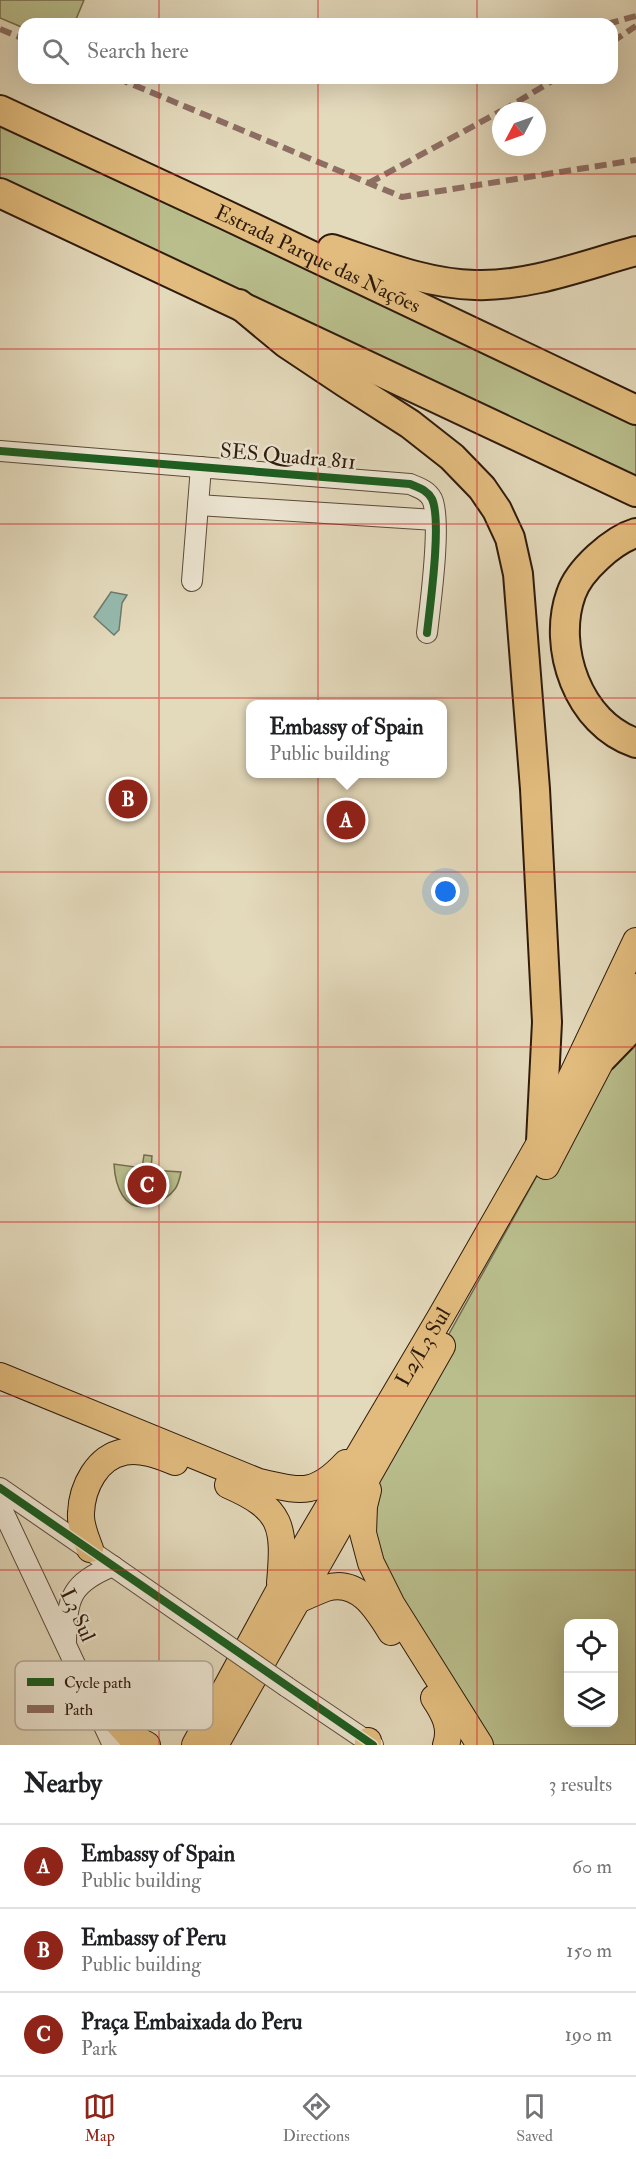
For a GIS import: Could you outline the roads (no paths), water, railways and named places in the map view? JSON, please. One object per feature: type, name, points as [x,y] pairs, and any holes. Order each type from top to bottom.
[{"type":"highway","name":"Estrada Parque das Nações","points":[[0,110],[636,410]]},
{"type":"highway","points":[[0,193],[636,492]]},
{"type":"highway","points":[[226,215],[408,273],[473,285],[503,284],[540,277],[636,251]]},
{"type":"highway","points":[[239,304],[286,343],[410,424],[452,457],[482,488],[497,510],[510,538],[518,574],[535,801],[547,1022],[541,1141]]},
{"type":"highway","points":[[636,533],[595,557],[571,592],[565,620],[565,648],[571,673],[585,700],[598,718],[614,731],[636,743]]},
{"type":"highway","points":[[603,1057],[636,1023]]},
{"type":"main road","name":"L2/L3 Sul","points":[[369,1456],[441,1316],[541,1141],[636,941]]},
{"type":"main road","name":"L2/L3 Sul","points":[[213,1720],[290,1594],[369,1456],[558,1145],[636,987]]},
{"type":"main road","points":[[0,1376],[259,1482],[292,1489],[314,1489],[369,1456]]},
{"type":"main road","points":[[90,1549],[84,1534],[81,1514],[84,1492],[97,1468],[111,1456],[126,1451],[147,1453],[168,1460],[253,1496],[277,1521],[290,1594],[345,1586],[362,1594],[378,1611],[442,1710],[449,1735],[446,1745]]},
{"type":"main road","points":[[369,1456],[363,1533],[371,1563],[392,1605],[480,1745]]},
{"type":"main road","points":[[124,1730],[147,1745]]},
{"type":"main road","name":"L2/L3 Sul","points":[[198,1744],[207,1730]]},
{"type":"street","name":"SES Quadra 811","points":[[0,451],[410,484],[426,491],[433,501],[435,556],[427,633]]},
{"type":"street","points":[[192,581],[201,467]]},
{"type":"street","points":[[198,505],[435,520]]},
{"type":"street","points":[[0,1488],[370,1744]]},
{"type":"street","name":"L3 Sul","points":[[0,1505],[73,1661]]},
{"type":"street","points":[[66,1647],[66,1618],[75,1590],[85,1579],[113,1566]]},
{"type":"street","name":"L3 Sul","points":[[106,1730],[113,1745]]},
{"type":"water","points":[[111,592],[127,595],[122,603],[119,630],[114,635],[94,617]]},
{"type":"place","name":"Embassy of Peru","points":[[128,799]]},
{"type":"place","name":"Embassy of Spain","points":[[346,820]]},
{"type":"place","name":"Praça Embaixada do Peru","points":[[147,1185]]}]
